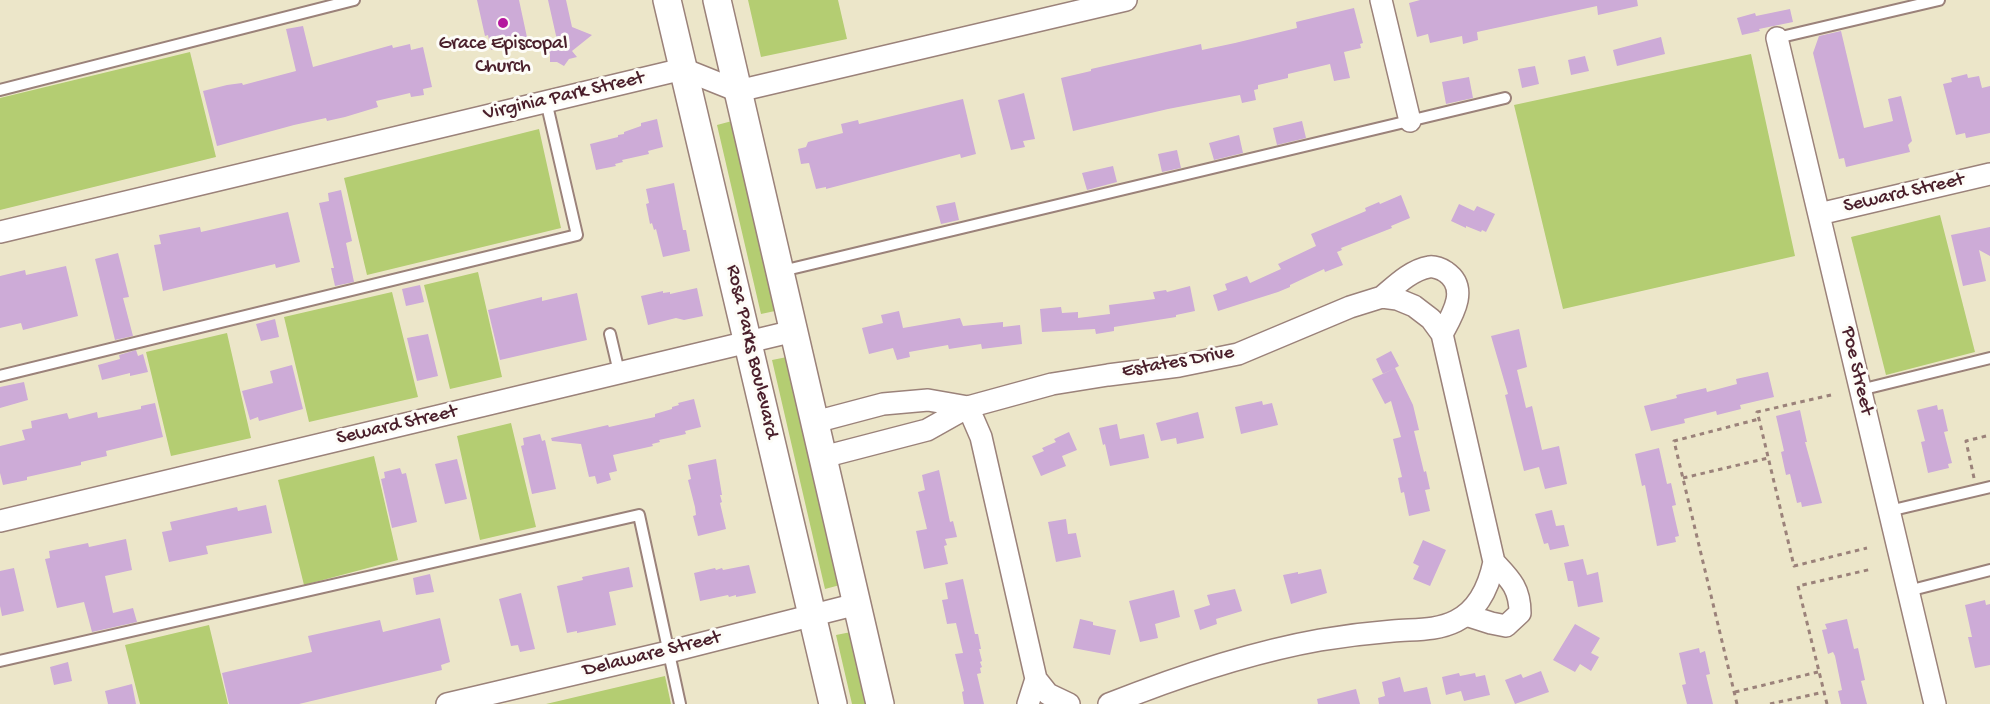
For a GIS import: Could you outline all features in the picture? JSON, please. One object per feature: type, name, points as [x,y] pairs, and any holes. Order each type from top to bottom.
[{"type":"street","name":"Rosa Parks Boulevard","points":[[667,0],[833,704]]},
{"type":"street","points":[[717,0],[880,704]]},
{"type":"street","points":[[683,69],[738,91],[1126,0]]},
{"type":"street","points":[[1381,0],[1410,121]]},
{"type":"street","name":"Poe Street","points":[[1777,38],[1935,704]]},
{"type":"street","name":"Virginia Park Street","points":[[0,232],[683,69]]},
{"type":"street","name":"Seward Street","points":[[1819,214],[1990,174]]},
{"type":"street","name":"Estates Drive","points":[[823,457],[927,430],[968,407],[1052,384],[1179,366],[1238,354],[1350,307],[1382,297],[1411,275],[1430,266],[1444,269],[1456,280],[1458,296],[1452,316],[1442,334]]},
{"type":"street","points":[[1109,704],[1192,674],[1282,648],[1356,634],[1432,629],[1445,626],[1466,615],[1477,604],[1487,586],[1494,562],[1442,334],[1431,319],[1414,306],[1397,299],[1382,297]]},
{"type":"street","name":"Seward Street","points":[[0,521],[794,331]]},
{"type":"street","name":"Estates Drive","points":[[814,422],[883,404],[928,400],[968,407]]},
{"type":"street","points":[[968,407],[981,437],[1036,679],[1048,694],[1069,704]]},
{"type":"street","points":[[1466,615],[1506,626],[1520,613],[1520,599],[1511,580],[1494,562]]},
{"type":"street","name":"Delaware Street","points":[[447,704],[668,652],[857,604]]},
{"type":"street","points":[[1028,704],[1036,679]]},
{"type":"lane","points":[[0,90],[354,0]]},
{"type":"lane","points":[[1777,38],[1940,0]]},
{"type":"lane","points":[[780,272],[1505,98]]},
{"type":"lane","points":[[0,376],[577,235],[546,101]]},
{"type":"lane","points":[[610,334],[619,372]]},
{"type":"lane","points":[[1860,390],[1990,358]]},
{"type":"lane","points":[[1889,510],[1990,487]]},
{"type":"lane","points":[[0,661],[639,515],[680,704]]},
{"type":"lane","points":[[1908,591],[1990,570]]},
{"type":"path","points":[[1831,395],[1757,412],[1794,566],[1867,548]]},
{"type":"path","points":[[1737,704],[1674,441],[1759,419]]},
{"type":"path","points":[[1974,480],[1966,441],[1990,435]]},
{"type":"path","points":[[1683,478],[1768,458]]},
{"type":"path","points":[[1827,704],[1798,586],[1872,569]]},
{"type":"path","points":[[1735,692],[1818,672]]},
{"type":"path","points":[[1770,704],[1824,692]]},
{"type":"green space","points":[[748,0],[838,0],[847,39],[761,57]]},
{"type":"green space","points":[[190,52],[216,157],[0,210],[0,98]]},
{"type":"green space","points":[[1751,54],[1795,256],[1563,309],[1514,105]]},
{"type":"green space","points":[[732,121],[775,311],[761,314],[717,125]]},
{"type":"green space","points":[[539,129],[561,228],[367,275],[344,178]]},
{"type":"green space","points":[[1940,215],[1975,352],[1886,375],[1851,237]]},
{"type":"green space","points":[[478,272],[502,377],[450,389],[424,285]]},
{"type":"green space","points":[[392,292],[418,397],[309,422],[284,317]]},
{"type":"green space","points":[[227,333],[251,438],[171,456],[146,352]]},
{"type":"green space","points":[[787,357],[840,585],[825,589],[772,360]]},
{"type":"green space","points":[[511,423],[536,527],[480,540],[457,436]]},
{"type":"green space","points":[[374,456],[398,560],[304,585],[278,480]]},
{"type":"green space","points":[[209,625],[228,704],[140,704],[125,645]]},
{"type":"green space","points":[[851,632],[867,704],[852,704],[836,635]]},
{"type":"green space","points":[[665,676],[671,704],[546,704]]},
{"type":"building","name":"Grace Episcopal Church","points":[[477,0],[519,0],[528,42],[491,50],[488,35],[485,36]]},
{"type":"building","name":"Grace Episcopal Church","points":[[548,0],[566,0],[572,27],[592,35],[572,51],[577,57],[569,59],[564,66],[557,62],[550,62],[550,54],[546,47],[557,40]]},
{"type":"building","points":[[1420,0],[1637,0],[1638,6],[1598,15],[1597,6],[1477,32],[1478,40],[1463,44],[1462,36],[1430,43],[1428,34],[1417,37],[1409,3]]},
{"type":"building","points":[[1354,8],[1363,43],[1360,44],[1361,48],[1344,52],[1350,78],[1334,81],[1330,64],[1288,74],[1288,78],[1258,85],[1258,89],[1254,90],[1256,100],[1242,103],[1240,95],[1073,131],[1061,78],[1201,44],[1202,50],[1235,43],[1297,28],[1296,22]]},
{"type":"building","points":[[1790,9],[1793,22],[1742,35],[1737,18],[1755,13],[1756,16]]},
{"type":"building","points":[[303,26],[313,67],[392,45],[393,48],[410,44],[411,50],[423,47],[432,87],[423,89],[424,95],[411,97],[410,93],[376,101],[378,107],[345,117],[327,121],[326,118],[294,125],[217,146],[203,91],[227,85],[242,83],[243,85],[296,71],[286,29]]},
{"type":"building","points":[[1841,31],[1864,128],[1893,121],[1888,99],[1901,96],[1912,141],[1908,145],[1910,152],[1846,167],[1844,158],[1839,159],[1813,53],[1819,36]]},
{"type":"building","points":[[1661,37],[1665,54],[1617,66],[1613,50]]},
{"type":"building","points":[[1585,56],[1589,71],[1571,75],[1568,60]]},
{"type":"building","points":[[1535,66],[1539,84],[1522,88],[1518,69]]},
{"type":"building","points":[[1967,74],[1968,78],[1979,76],[1982,88],[1990,86],[1990,133],[1966,138],[1965,133],[1956,135],[1943,84],[1952,82],[1951,78]]},
{"type":"building","points":[[1469,77],[1473,98],[1446,104],[1442,82]]},
{"type":"building","points":[[1024,93],[1035,139],[1023,141],[1025,147],[1011,150],[998,100]]},
{"type":"building","points":[[963,99],[976,154],[961,158],[960,154],[826,189],[826,187],[816,189],[809,163],[801,164],[798,149],[806,147],[808,142],[843,133],[841,124],[858,120],[859,124]]},
{"type":"building","points":[[657,119],[663,147],[648,151],[649,154],[622,160],[623,162],[615,164],[616,166],[596,170],[590,144],[618,137],[624,132],[641,126],[641,123]]},
{"type":"building","points":[[1302,121],[1306,138],[1277,145],[1273,128]]},
{"type":"building","points":[[1239,135],[1243,153],[1214,160],[1209,143]]},
{"type":"building","points":[[1177,150],[1181,168],[1162,172],[1158,154]]},
{"type":"building","points":[[1113,166],[1117,182],[1087,190],[1082,173]]},
{"type":"building","points":[[674,183],[683,230],[686,230],[690,251],[663,257],[656,229],[654,230],[652,223],[650,224],[646,189]]},
{"type":"building","points":[[341,190],[352,241],[346,243],[354,282],[335,286],[331,268],[334,268],[319,203],[329,201],[328,193]]},
{"type":"building","points":[[1401,195],[1410,218],[1391,226],[1392,228],[1341,248],[1342,250],[1337,252],[1343,265],[1325,272],[1324,269],[1278,292],[1218,311],[1213,295],[1227,290],[1225,284],[1247,276],[1250,283],[1281,269],[1278,264],[1316,246],[1311,234],[1366,211],[1365,208]]},
{"type":"building","points":[[955,202],[959,220],[941,224],[936,206]]},
{"type":"building","points":[[1459,204],[1474,211],[1477,206],[1495,214],[1486,232],[1466,226],[1466,228],[1451,221]]},
{"type":"building","points":[[288,212],[300,262],[276,268],[275,264],[163,291],[154,245],[161,244],[159,235],[200,227],[201,232]]},
{"type":"building","points":[[1990,227],[1990,256],[1979,250],[1986,281],[1963,286],[1951,235]]},
{"type":"building","points":[[118,253],[129,297],[123,298],[133,336],[115,340],[95,259]]},
{"type":"building","points":[[66,266],[78,316],[23,330],[21,323],[0,328],[0,276],[25,270],[26,275]]},
{"type":"building","points":[[420,285],[424,302],[406,306],[402,289]]},
{"type":"building","points":[[1190,286],[1195,311],[1176,315],[1176,317],[1114,327],[1114,331],[1096,334],[1095,329],[1042,332],[1040,309],[1061,307],[1062,313],[1078,312],[1078,318],[1110,314],[1109,305],[1155,299],[1153,292],[1166,290],[1167,292]]},
{"type":"building","points":[[697,288],[703,316],[684,320],[676,318],[648,325],[641,296],[663,291],[663,293],[670,292],[670,294]]},
{"type":"building","points":[[577,293],[587,340],[500,360],[488,310],[542,297],[542,301]]},
{"type":"building","points":[[899,311],[903,328],[960,318],[963,326],[1003,322],[1003,327],[1020,325],[1022,344],[982,349],[981,344],[949,349],[948,345],[909,352],[910,357],[897,360],[893,348],[869,354],[862,328],[883,323],[881,315]]},
{"type":"building","points":[[275,319],[279,337],[261,341],[256,324]]},
{"type":"building","points":[[1519,329],[1527,367],[1517,370],[1526,408],[1532,406],[1542,450],[1559,446],[1567,484],[1545,489],[1539,467],[1524,471],[1505,395],[1508,394],[1491,336]]},
{"type":"building","points":[[428,334],[438,376],[417,381],[407,338]]},
{"type":"building","points":[[136,350],[138,356],[143,354],[148,372],[130,376],[130,373],[102,380],[98,365],[120,359],[119,355]]},
{"type":"building","points":[[1391,351],[1399,366],[1383,374],[1376,359]]},
{"type":"building","points":[[292,365],[303,409],[259,421],[258,417],[250,420],[242,391],[273,383],[270,371]]},
{"type":"building","points":[[1395,368],[1413,405],[1419,430],[1414,431],[1430,489],[1425,490],[1430,511],[1409,516],[1404,492],[1401,493],[1398,478],[1402,477],[1393,439],[1401,437],[1391,401],[1385,404],[1372,379]]},
{"type":"building","points":[[1768,372],[1774,397],[1740,405],[1741,409],[1717,415],[1716,411],[1684,419],[1685,423],[1651,431],[1644,406],[1677,398],[1676,395],[1706,388],[1707,392],[1737,384],[1736,379]]},
{"type":"building","points":[[24,382],[28,400],[0,408],[0,387]]},
{"type":"building","points":[[694,399],[701,427],[685,431],[686,434],[659,440],[660,442],[652,444],[653,446],[613,455],[617,471],[609,473],[611,480],[597,484],[595,476],[589,477],[581,444],[552,441],[551,438],[655,417],[655,414],[672,409],[679,405],[678,403]]},
{"type":"building","points":[[1262,401],[1263,405],[1272,403],[1278,425],[1241,434],[1235,407]]},
{"type":"building","points":[[155,403],[163,437],[106,451],[107,456],[81,462],[81,465],[3,485],[0,473],[0,446],[25,440],[22,430],[32,428],[31,421],[67,413],[69,419],[97,412],[98,418],[141,409],[141,406]]},
{"type":"building","points":[[1937,405],[1938,410],[1943,409],[1948,431],[1944,432],[1952,463],[1948,464],[1949,468],[1928,473],[1921,442],[1925,441],[1917,410]]},
{"type":"building","points":[[1800,410],[1807,442],[1805,442],[1822,503],[1802,507],[1801,502],[1797,503],[1790,474],[1786,475],[1781,452],[1784,451],[1776,416]]},
{"type":"building","points":[[1198,412],[1204,438],[1177,444],[1176,438],[1161,441],[1156,423]]},
{"type":"building","points":[[1117,424],[1120,439],[1144,434],[1149,458],[1110,466],[1099,428]]},
{"type":"building","points":[[1069,432],[1077,450],[1062,456],[1066,466],[1041,476],[1032,456],[1044,451],[1042,448],[1056,442],[1054,439]]},
{"type":"building","points":[[540,434],[542,441],[545,440],[556,489],[532,494],[521,446],[524,445],[523,438]]},
{"type":"building","points":[[1659,448],[1667,484],[1671,483],[1676,505],[1672,506],[1679,536],[1675,537],[1676,542],[1657,546],[1645,485],[1642,486],[1635,454]]},
{"type":"building","points":[[457,459],[467,499],[445,504],[435,464]]},
{"type":"building","points":[[716,459],[722,495],[720,495],[722,502],[720,503],[726,529],[698,536],[693,516],[696,515],[688,480],[691,479],[688,465]]},
{"type":"building","points":[[400,468],[402,474],[406,473],[417,522],[392,528],[381,479],[385,478],[384,472]]},
{"type":"building","points":[[939,470],[950,522],[953,521],[957,537],[945,539],[947,545],[944,546],[948,564],[924,569],[916,531],[927,529],[918,492],[925,490],[922,475]]},
{"type":"building","points":[[266,505],[272,533],[206,546],[208,554],[169,562],[162,532],[172,530],[170,522],[237,507],[238,511]]},
{"type":"building","points":[[1552,510],[1556,526],[1564,525],[1569,546],[1550,550],[1548,543],[1544,544],[1535,514]]},
{"type":"building","points":[[1066,519],[1068,534],[1076,533],[1081,557],[1056,562],[1048,522]]},
{"type":"building","points":[[126,539],[132,570],[105,576],[113,613],[133,608],[137,622],[92,632],[84,602],[57,608],[45,559],[50,558],[49,551],[88,543],[89,547]]},
{"type":"building","points":[[1423,540],[1446,550],[1430,586],[1413,579],[1419,566],[1413,563]]},
{"type":"building","points":[[1583,559],[1587,575],[1598,572],[1603,602],[1578,607],[1573,581],[1568,581],[1564,563]]},
{"type":"building","points":[[749,565],[756,593],[736,597],[736,595],[729,597],[728,595],[700,601],[694,573],[715,568],[723,570]]},
{"type":"building","points":[[629,567],[633,587],[609,592],[616,625],[567,633],[557,586],[583,580],[582,577]]},
{"type":"building","points":[[14,568],[24,611],[2,616],[0,571]]},
{"type":"building","points":[[1321,569],[1327,593],[1291,604],[1283,575]]},
{"type":"building","points":[[430,574],[434,592],[416,595],[413,578]]},
{"type":"building","points":[[963,579],[975,634],[978,634],[981,649],[979,649],[982,667],[980,668],[981,673],[977,674],[984,704],[964,704],[962,692],[964,691],[955,654],[963,653],[956,623],[947,624],[942,600],[948,599],[945,583]]},
{"type":"building","points":[[1235,589],[1242,611],[1216,619],[1217,624],[1200,630],[1194,610],[1210,605],[1207,595]]},
{"type":"building","points":[[1174,590],[1180,617],[1155,624],[1158,638],[1140,642],[1129,601]]},
{"type":"building","points":[[521,593],[535,649],[520,652],[518,645],[511,646],[499,599]]},
{"type":"building","points":[[1985,600],[1986,605],[1990,604],[1990,665],[1975,668],[1968,637],[1972,637],[1965,605]]},
{"type":"building","points":[[440,618],[450,662],[441,665],[442,670],[299,704],[229,704],[222,673],[312,652],[308,636],[380,620],[383,632]]},
{"type":"building","points":[[1080,619],[1093,622],[1093,625],[1116,630],[1110,655],[1073,648]]},
{"type":"building","points":[[1847,619],[1854,649],[1858,648],[1865,680],[1861,681],[1867,704],[1841,704],[1838,691],[1842,690],[1835,656],[1833,652],[1828,654],[1822,630],[1827,629],[1825,624]]},
{"type":"building","points":[[1575,624],[1600,638],[1591,653],[1599,657],[1591,671],[1580,664],[1575,672],[1553,660]]},
{"type":"building","points":[[1699,648],[1700,653],[1705,651],[1710,674],[1706,675],[1713,704],[1687,704],[1682,685],[1686,684],[1679,653]]},
{"type":"building","points":[[68,662],[72,681],[54,685],[50,667]]},
{"type":"building","points":[[1541,671],[1549,692],[1515,704],[1505,680],[1521,674],[1523,678]]},
{"type":"building","points":[[1459,673],[1460,676],[1475,673],[1476,677],[1485,675],[1490,695],[1464,701],[1461,691],[1446,695],[1442,677]]},
{"type":"building","points":[[1400,677],[1404,692],[1427,687],[1431,704],[1379,704],[1378,698],[1385,696],[1382,682]]},
{"type":"building","points":[[132,684],[136,704],[108,704],[105,691]]},
{"type":"building","points":[[1356,689],[1360,704],[1318,704],[1317,699]]},
{"type":"place","name":"Grace Episcopal Church","points":[[503,23]]}]
